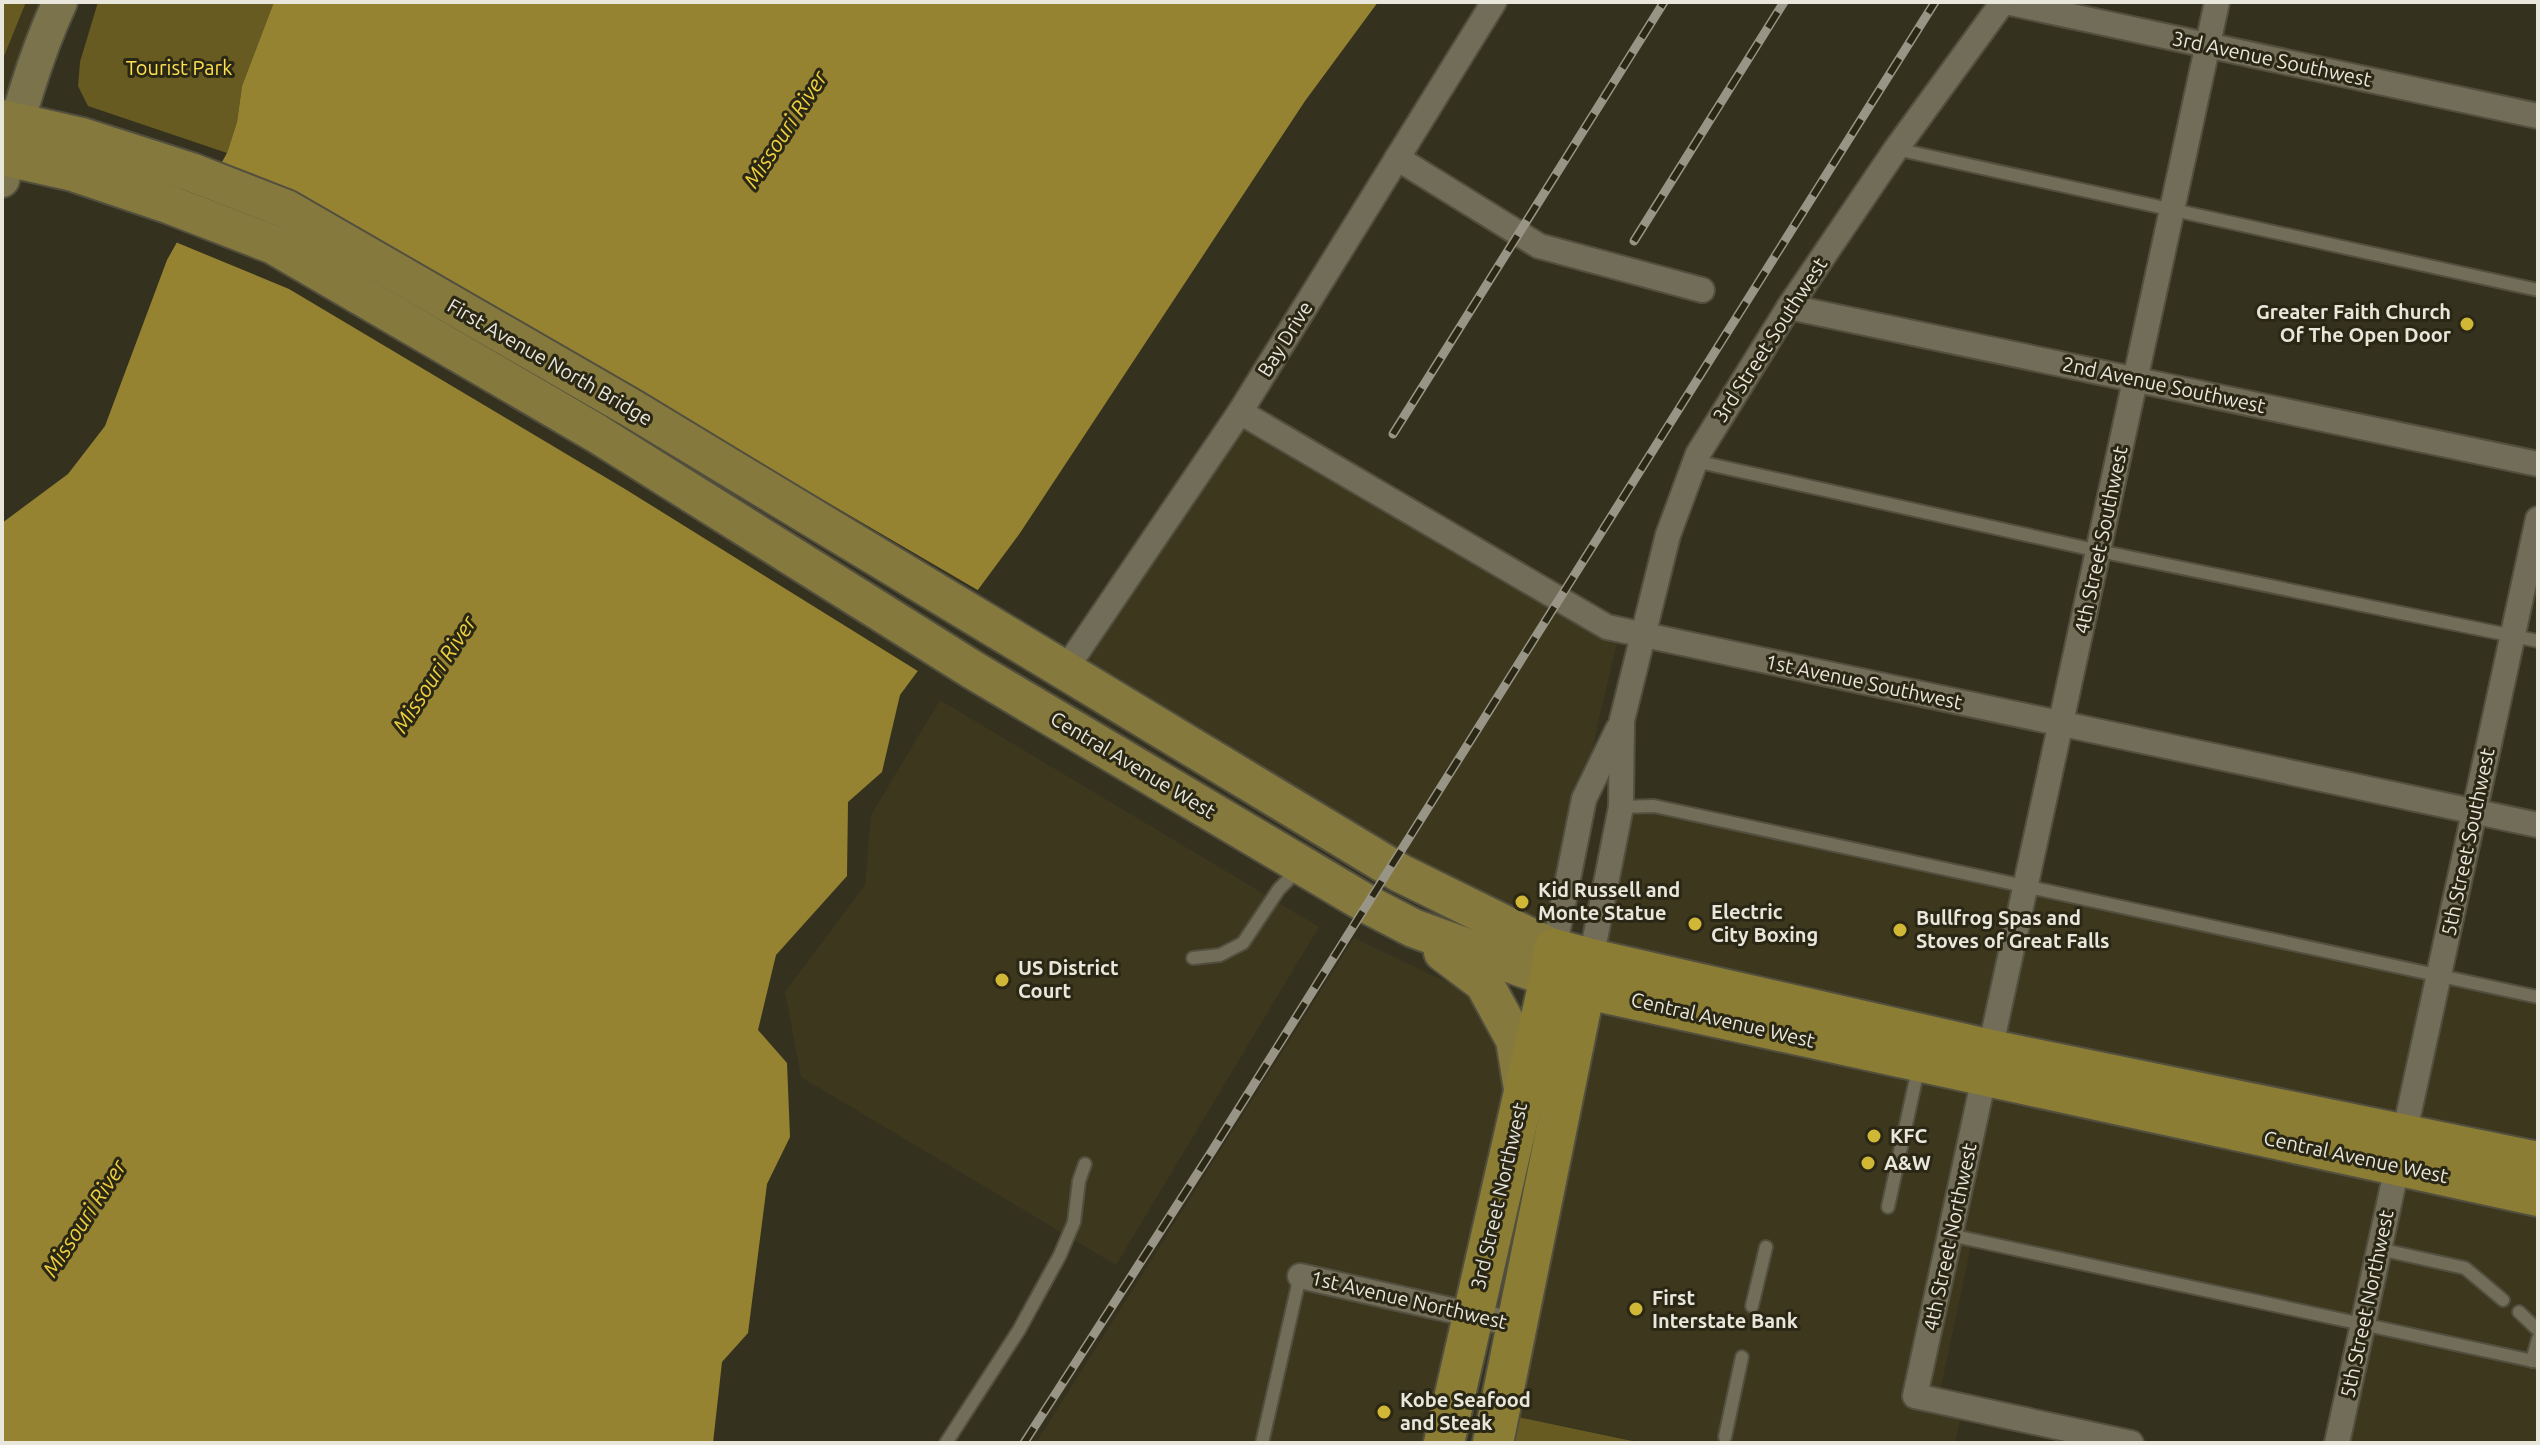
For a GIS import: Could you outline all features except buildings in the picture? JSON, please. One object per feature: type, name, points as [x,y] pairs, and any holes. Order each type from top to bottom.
[{"type":"highway","name":"Central Avenue West","points":[[1570,969],[1919,1063],[1988,1064]]},
{"type":"highway","name":"Central Avenue West","points":[[1570,969],[1988,1064],[2401,1150],[2538,1162]]},
{"type":"highway","name":"3rd Street Northwest","points":[[1475,1436],[1472,1315],[1523,1091],[1570,969]]},
{"type":"highway","name":"3rd Street Northwest","points":[[1475,1436],[1517,1325],[1570,969]]},
{"type":"highway","name":"Central Avenue West","points":[[2401,1150],[2538,1196]]},
{"type":"main road","points":[[60,2],[6,147],[77,155]]},
{"type":"main road","name":"First Avenue North Bridge","points":[[77,155],[191,172],[286,209],[631,408],[997,630]]},
{"type":"main road","name":"First Avenue North Bridge","points":[[77,155],[168,204],[274,245],[596,433],[973,670]]},
{"type":"main road","name":"Central Avenue West","points":[[997,630],[1400,873],[1570,969]]},
{"type":"main road","name":"Central Avenue West","points":[[973,670],[1302,866],[1413,928],[1570,969]]},
{"type":"main road","points":[[1413,928],[1484,983],[1515,1040],[1523,1091]]},
{"type":"street","name":"Bay Drive","points":[[1065,670],[1240,412],[1494,2]]},
{"type":"street","name":"3rd Avenue Southwest","points":[[2005,2],[2538,116]]},
{"type":"street","name":"3rd Street Southwest","points":[[1570,969],[1584,799],[1622,720],[1668,535],[1695,461],[1789,307],[1896,149],[2005,2]]},
{"type":"street","name":"4th Street Southwest","points":[[1988,1064],[2217,2]]},
{"type":"street","points":[[1397,158],[1539,246],[1702,290]]},
{"type":"street","name":"2nd Avenue Southwest","points":[[1789,307],[2538,464]]},
{"type":"street","name":"1st Avenue Southwest","points":[[1240,412],[1607,627],[2538,825]]},
{"type":"street","name":"5th Street Southwest","points":[[2401,1150],[2538,519]]},
{"type":"street","name":"3rd Street Southwest","points":[[1570,969],[1621,807],[1622,720]]},
{"type":"street","name":"4th Street Northwest","points":[[1988,1064],[1915,1396],[2131,1443]]},
{"type":"street","name":"5th Street Northwest","points":[[2337,1443],[2401,1150]]},
{"type":"street","name":"1st Avenue Northwest","points":[[1300,1276],[1517,1325]]},
{"type":"lane","points":[[1896,149],[2538,290]]},
{"type":"lane","points":[[1695,461],[2099,551],[2538,641]]},
{"type":"lane","points":[[1621,807],[1654,806],[2538,997]]},
{"type":"lane","points":[[1193,958],[1220,955],[1243,943],[1279,889],[1302,866]]},
{"type":"lane","points":[[1888,1207],[1919,1063]]},
{"type":"lane","points":[[946,1443],[1019,1330],[1060,1255],[1074,1222],[1079,1181],[1085,1164]]},
{"type":"lane","points":[[1950,1235],[2535,1361],[2538,1339]]},
{"type":"lane","points":[[1752,1306],[1766,1247]]},
{"type":"lane","points":[[2379,1249],[2465,1268],[2503,1300]]},
{"type":"lane","points":[[1262,1443],[1300,1276]]},
{"type":"lane","points":[[2519,1312],[2538,1330]]},
{"type":"lane","points":[[1725,1437],[1742,1357]]},
{"type":"shaded area","points":[[2,2],[60,2],[2,119]]},
{"type":"shaded area","points":[[1240,412],[1620,630],[1598,723],[1554,949],[1065,670]]},
{"type":"shaded area","points":[[940,700],[1319,927],[1116,1265],[801,1077],[785,992],[865,885],[871,815]]},
{"type":"shaded area","points":[[1654,806],[2538,997],[2538,1160],[1591,959],[1621,807]]},
{"type":"shaded area","points":[[1354,938],[1464,990],[1515,1040],[1444,1443],[1036,1443]]},
{"type":"shaded area","points":[[1587,989],[2538,1196],[2538,1443],[2337,1443],[2362,1325],[1972,1241],[1938,1401],[1963,1407],[1955,1443],[1646,1443],[1499,1413]]},
{"type":"green space","points":[[2,2],[26,2],[2,61]]},
{"type":"green space","name":"Tourist Park","points":[[98,2],[274,2],[242,86],[237,122],[227,153],[88,106],[78,86],[80,62]]},
{"type":"green space","points":[[1499,1413],[1642,1443],[1493,1443]]},
{"type":"water","name":"Missouri River","points":[[274,2],[1378,2],[1305,101],[1020,533],[900,695],[882,772],[848,802],[847,876],[776,955],[758,1030],[787,1063],[790,1137],[767,1184],[748,1333],[722,1362],[713,1443],[2,1443],[2,523],[68,474],[105,426],[167,260],[227,153],[237,122],[242,86]]},
{"type":"pier","points":[[218,161],[319,206],[981,592],[921,673],[625,489],[289,289],[173,241]]},
{"type":"railway","points":[[1393,434],[1664,2]]},
{"type":"railway","points":[[1634,241],[1784,2]]},
{"type":"railway","points":[[1024,1443],[1212,1151],[1935,2]]},
{"type":"place","name":"Greater Faith Church Of The Open Door","points":[[2467,324]]},
{"type":"place","name":"Kid Russell and Monte Statue","points":[[1522,902]]},
{"type":"place","name":"Electric City Boxing","points":[[1695,924]]},
{"type":"place","name":"Bullfrog Spas and Stoves of Great Falls","points":[[1900,930]]},
{"type":"place","name":"US District Court","points":[[1002,980]]},
{"type":"place","name":"KFC","points":[[1874,1136]]},
{"type":"place","name":"A&W","points":[[1868,1163]]},
{"type":"place","name":"First Interstate Bank","points":[[1636,1309]]},
{"type":"place","name":"Kobe Seafood and Steak","points":[[1384,1412]]}]
